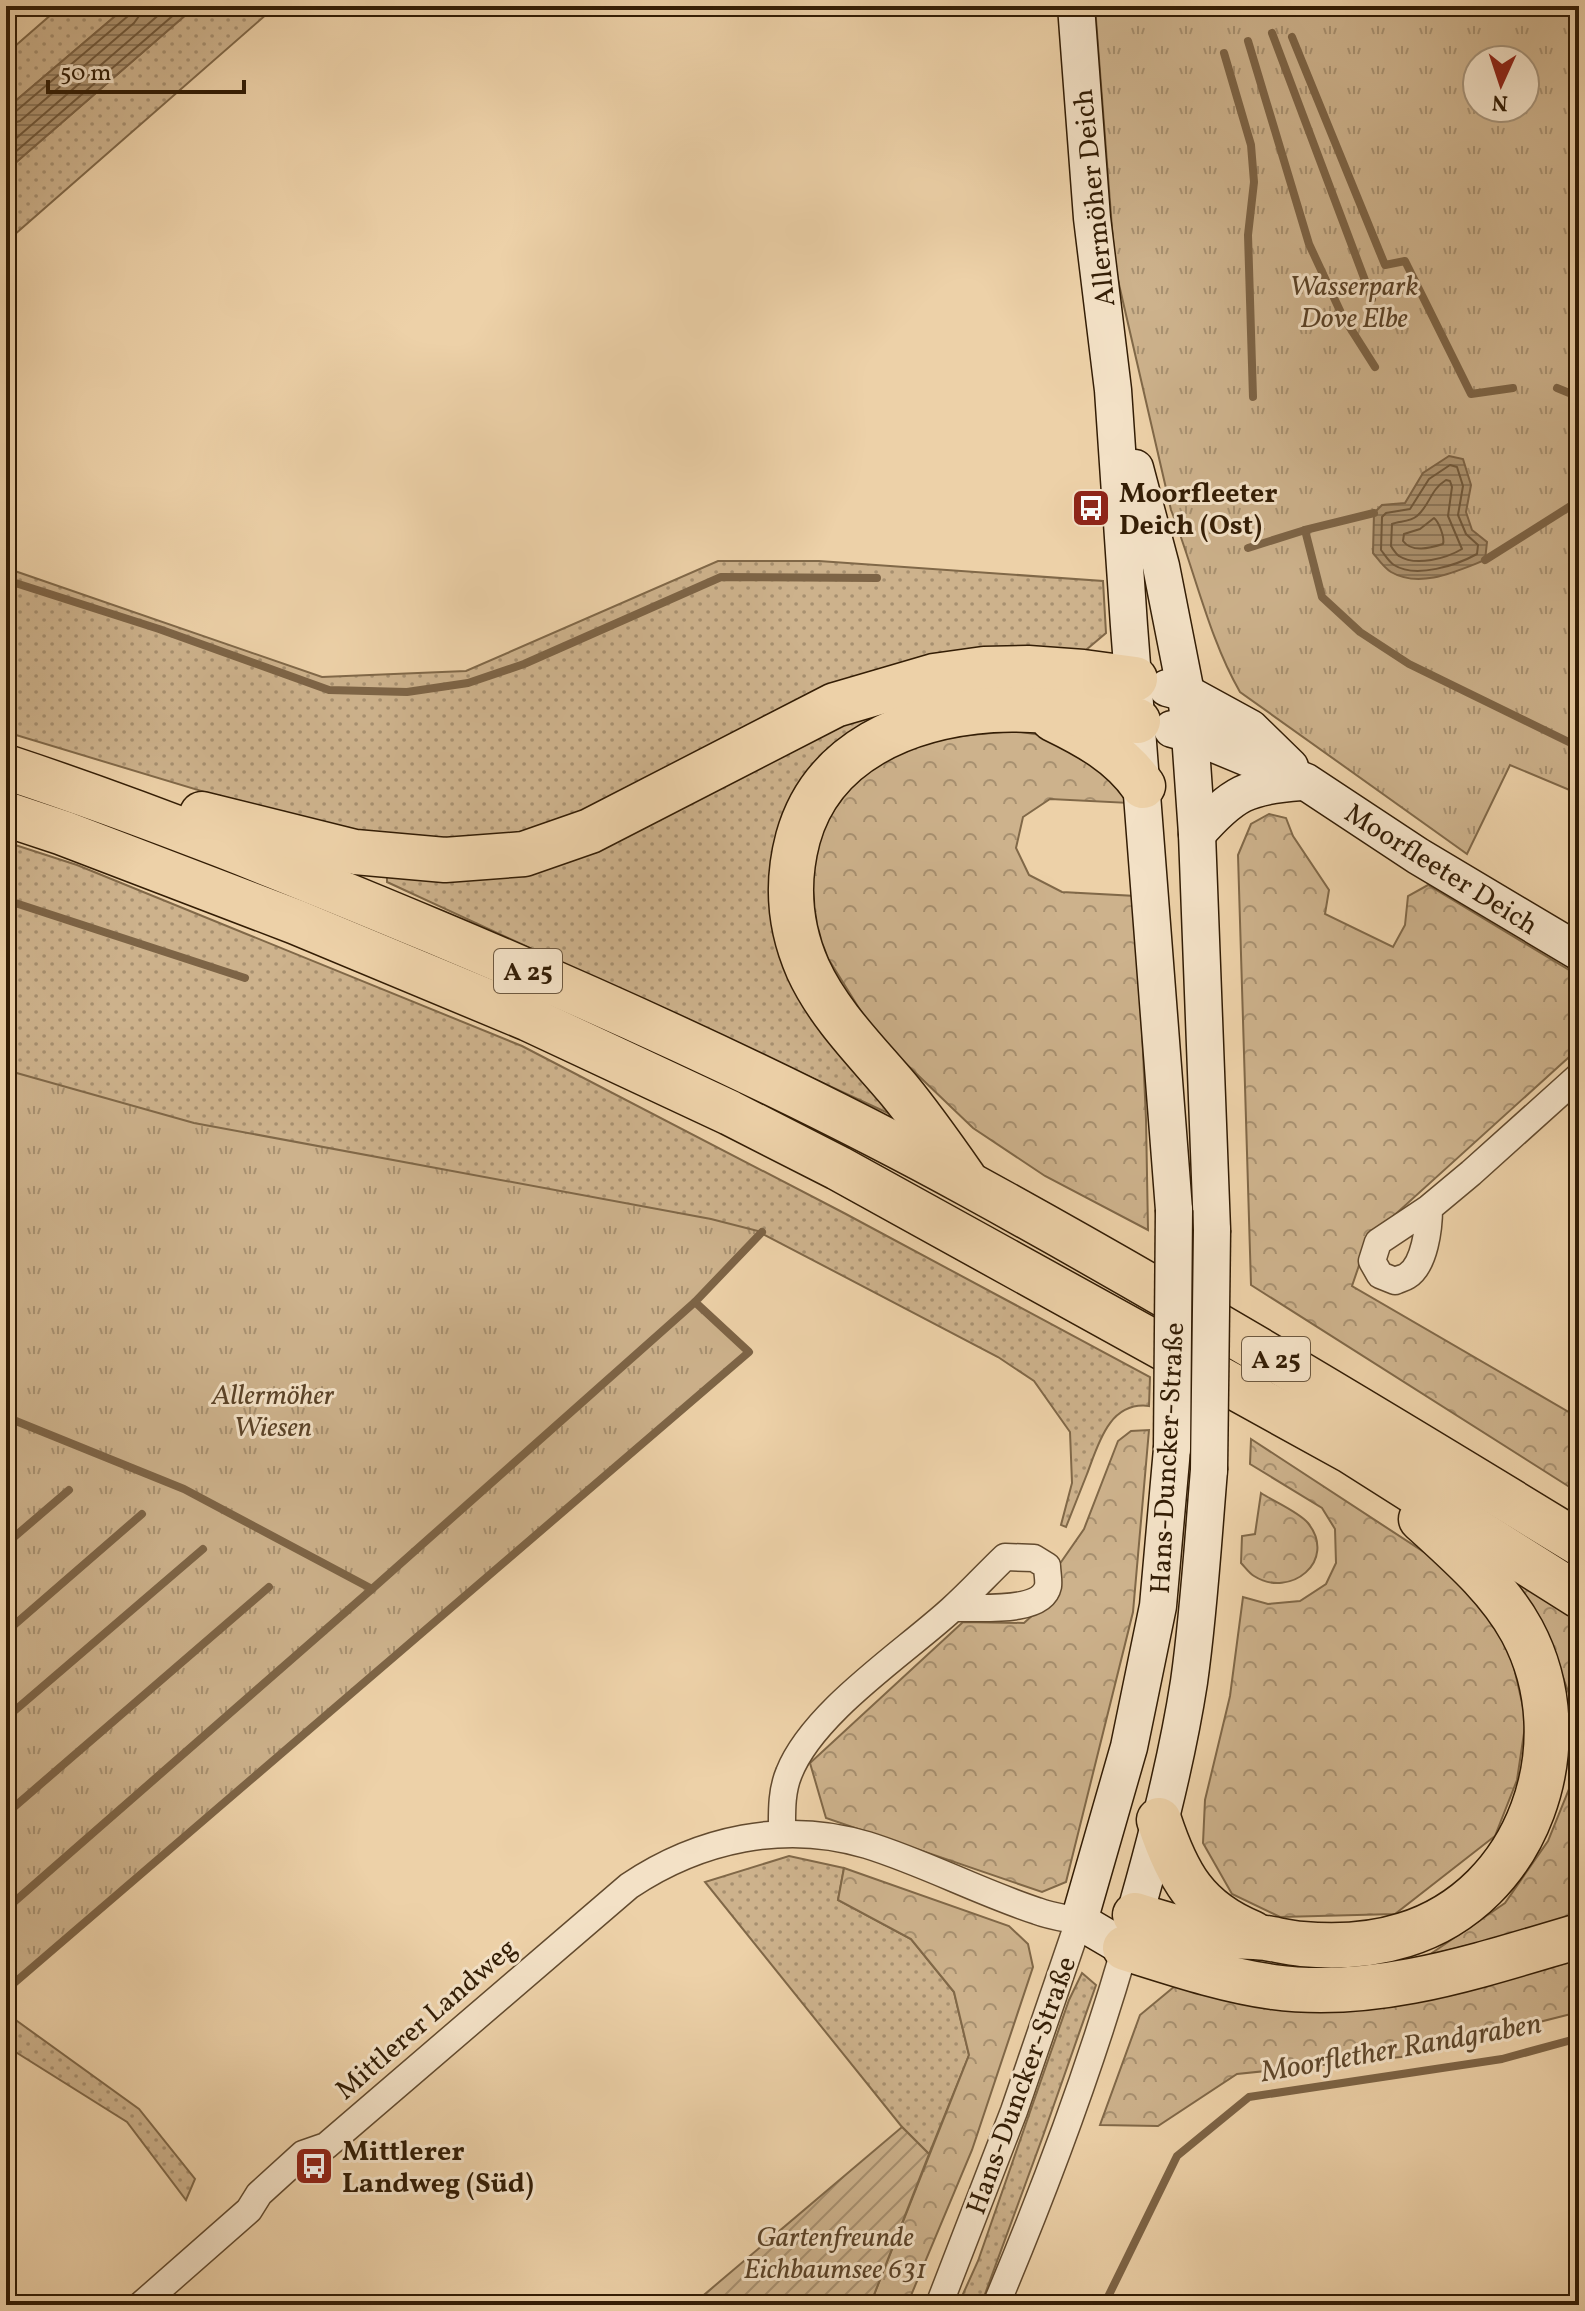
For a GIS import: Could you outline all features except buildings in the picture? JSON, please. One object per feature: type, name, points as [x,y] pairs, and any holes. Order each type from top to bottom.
[{"type":"highway","points":[[74,789],[218,817],[355,852],[445,860],[524,854],[590,831],[835,705],[934,676],[984,669],[1083,672],[1136,700]]},
{"type":"highway","points":[[968,1183],[918,1114],[829,1007],[808,969],[793,928],[789,895],[792,861],[801,828],[816,795],[840,767],[871,744],[897,731],[926,721],[993,710],[1037,711],[1136,700]]},
{"type":"highway","points":[[1037,711],[1101,745],[1121,760],[1143,786]]},
{"type":"highway","name":"A 25","points":[[6,767],[74,789],[312,880],[547,979],[753,1073],[968,1183],[1302,1374],[1579,1543]]},
{"type":"highway","name":"A 25","points":[[6,814],[296,922],[529,1019],[647,1073],[838,1168],[1350,1451],[1579,1596]]},
{"type":"highway","points":[[1130,1932],[1191,1931],[1303,1944],[1358,1944],[1403,1935],[1448,1915],[1484,1887],[1513,1852],[1534,1810],[1544,1772],[1548,1715],[1533,1655],[1511,1613],[1475,1570],[1350,1451]]},
{"type":"highway","points":[[1159,1820],[1175,1863],[1196,1897],[1223,1918],[1265,1938]]},
{"type":"highway","points":[[1130,1932],[1239,1981],[1274,1987],[1348,1989],[1389,1986],[1437,1977],[1579,1936]]},
{"type":"street","name":"Allermöher Deich","points":[[1076,6],[1092,218],[1113,390],[1136,700]]},
{"type":"street","name":"Allermöher Deich","points":[[1113,390],[1161,566],[1186,693],[1190,734]]},
{"type":"street","name":"Moorfleeter Deich","points":[[1136,700],[1186,693],[1250,728],[1306,782],[1418,856],[1579,952]]},
{"type":"street","name":"Moorfleeter Deich","points":[[1136,700],[1190,734],[1306,782]]},
{"type":"street","name":"Hans-Duncker-Straße","points":[[939,2305],[1014,2111],[1079,1921],[1129,1747],[1158,1606],[1172,1449],[1174,1210],[1136,700]]},
{"type":"street","name":"Hans-Duncker-Straße","points":[[996,2305],[1103,2020],[1159,1820],[1189,1682],[1209,1470],[1212,1230],[1197,834],[1190,734]]},
{"type":"street","points":[[1197,834],[1214,814],[1249,789],[1306,782]]},
{"type":"street","points":[[1429,1208],[1579,1076]]},
{"type":"street","points":[[782,1833],[782,1807],[788,1774],[812,1735],[831,1713],[954,1608]]},
{"type":"street","name":"Mittlerer Landweg","points":[[141,2305],[249,2210],[259,2194],[303,2154],[326,2146],[629,1886],[650,1872],[700,1850],[753,1836],[782,1833],[836,1837],[868,1845],[1039,1912],[1079,1921]]},
{"type":"street","points":[[1079,1921],[1130,1932]]},
{"type":"green space","points":[[61,6],[127,6],[6,109],[6,54]]},
{"type":"green space","points":[[196,6],[276,6],[6,242],[6,171]]},
{"type":"green space","name":"Wasserpark Dove Elbe","points":[[1095,6],[1579,6],[1579,794],[1510,765],[1467,854],[1240,692],[1219,649],[1171,510],[1115,267]]},
{"type":"green space","points":[[718,561],[819,561],[1103,581],[1106,633],[1080,655],[862,680],[765,716],[553,832],[383,843],[6,732],[6,568],[322,677],[466,671]]},
{"type":"green space","points":[[1012,689],[778,915],[903,1120],[387,882],[387,874],[447,877],[883,701]]},
{"type":"green space","points":[[1014,731],[1087,742],[1129,803],[1050,799],[1023,817],[1016,848],[1029,875],[1062,892],[1136,896],[1148,1230],[1045,1176],[973,1128],[875,1034],[816,939],[805,886],[821,829],[860,772],[927,739]]},
{"type":"green space","points":[[1269,814],[1286,818],[1293,836],[1329,890],[1325,914],[1393,947],[1405,925],[1408,896],[1428,885],[1579,976],[1579,1048],[1368,1239],[1352,1286],[1579,1418],[1579,1493],[1251,1285],[1238,855],[1251,824]]},
{"type":"green space","name":"Allermöher Wiesen","points":[[6,842],[77,865],[522,1046],[844,1213],[1150,1377],[1149,1406],[1124,1410],[1107,1427],[1066,1527],[1061,1525],[1072,1483],[1070,1432],[1034,1381],[998,1357],[761,1233],[695,1302],[749,1352],[6,1990]]},
{"type":"green space","name":"Allermöher Wiesen","points":[[6,1070],[194,1123],[711,1219],[762,1232],[695,1302],[749,1352],[6,1990]]},
{"type":"green space","points":[[1149,1430],[1133,1612],[1066,1882],[1042,1892],[826,1818],[810,1763],[963,1622],[1024,1623],[1056,1594],[1059,1565],[1084,1529],[1118,1441],[1131,1431]]},
{"type":"green space","points":[[1251,1439],[1456,1573],[1510,1650],[1526,1720],[1517,1780],[1495,1836],[1395,1914],[1280,1917],[1232,1894],[1203,1843],[1205,1800],[1230,1696],[1243,1597],[1268,1604],[1300,1601],[1326,1584],[1336,1563],[1335,1529],[1322,1508],[1250,1464]]},
{"type":"green space","points":[[1261,1493],[1304,1519],[1316,1537],[1314,1563],[1295,1579],[1282,1583],[1268,1582],[1252,1575],[1241,1563],[1242,1536],[1255,1534]]},
{"type":"green space","points":[[1513,1577],[1579,1620],[1579,1918],[1429,1955],[1505,1903],[1548,1841],[1573,1779],[1573,1705],[1549,1639]]},
{"type":"green space","points":[[789,1856],[844,1868],[838,1900],[911,1939],[954,1992],[969,2055],[929,2154],[902,2127],[705,1882]]},
{"type":"green space","points":[[844,1868],[1009,1926],[1028,1944],[1033,1967],[972,2150],[907,2305],[870,2305],[969,2055],[954,1992],[911,1939],[838,1900]]},
{"type":"green space","points":[[1579,1960],[1579,2012],[1401,2057],[1237,2074],[1158,2126],[1100,2125],[1140,2015],[1175,1986],[1433,1997]]},
{"type":"green space","points":[[1082,1973],[1096,1985],[981,2305],[958,2305],[978,2261],[1069,2000]]},
{"type":"green space","points":[[6,2013],[139,2109],[195,2179],[186,2200],[127,2122],[6,2046]]},
{"type":"green space","name":"Gartenfreunde Eichbaumsee 631","points":[[902,2127],[929,2154],[870,2305],[692,2305]]},
{"type":"water","points":[[127,6],[196,6],[6,171],[6,109]]},
{"type":"water","points":[[1449,456],[1463,459],[1471,485],[1466,512],[1472,530],[1487,542],[1485,560],[1426,579],[1402,577],[1391,572],[1373,553],[1374,513],[1382,505],[1405,503],[1423,473]]},
{"type":"waterway","points":[[1272,33],[1372,299]]},
{"type":"waterway","points":[[1292,37],[1385,265],[1405,261],[1471,394],[1513,388]]},
{"type":"waterway","points":[[1248,41],[1309,244],[1342,315],[1375,367]]},
{"type":"waterway","points":[[1224,53],[1251,145],[1254,182],[1248,235],[1253,397]]},
{"type":"waterway","points":[[1557,388],[1579,397]]},
{"type":"waterway","points":[[1485,560],[1577,502]]},
{"type":"waterway","points":[[1248,548],[1374,513]]},
{"type":"waterway","points":[[1305,530],[1322,597],[1360,632],[1409,664],[1579,747]]},
{"type":"waterway","points":[[6,580],[159,629],[329,690],[407,692],[468,683],[524,664],[721,577],[877,578]]},
{"type":"waterway","points":[[6,900],[245,978]]},
{"type":"waterway","points":[[6,1990],[749,1352],[695,1302],[762,1232]]},
{"type":"waterway","points":[[372,1589],[695,1302]]},
{"type":"waterway","points":[[6,1417],[184,1489],[372,1589],[6,1909]]},
{"type":"waterway","points":[[6,1544],[69,1490]]},
{"type":"waterway","points":[[6,1632],[142,1514]]},
{"type":"waterway","points":[[6,1718],[203,1549]]},
{"type":"waterway","points":[[6,1814],[269,1587]]},
{"type":"waterway","name":"Moorflether Randgraben","points":[[1104,2305],[1177,2156],[1249,2097],[1502,2059],[1579,2038]]},
{"type":"place","name":"Moorfleeter Deich (Ost)","points":[[1091,508]]},
{"type":"place","name":"Mittlerer Landweg (Süd)","points":[[314,2166]]}]
